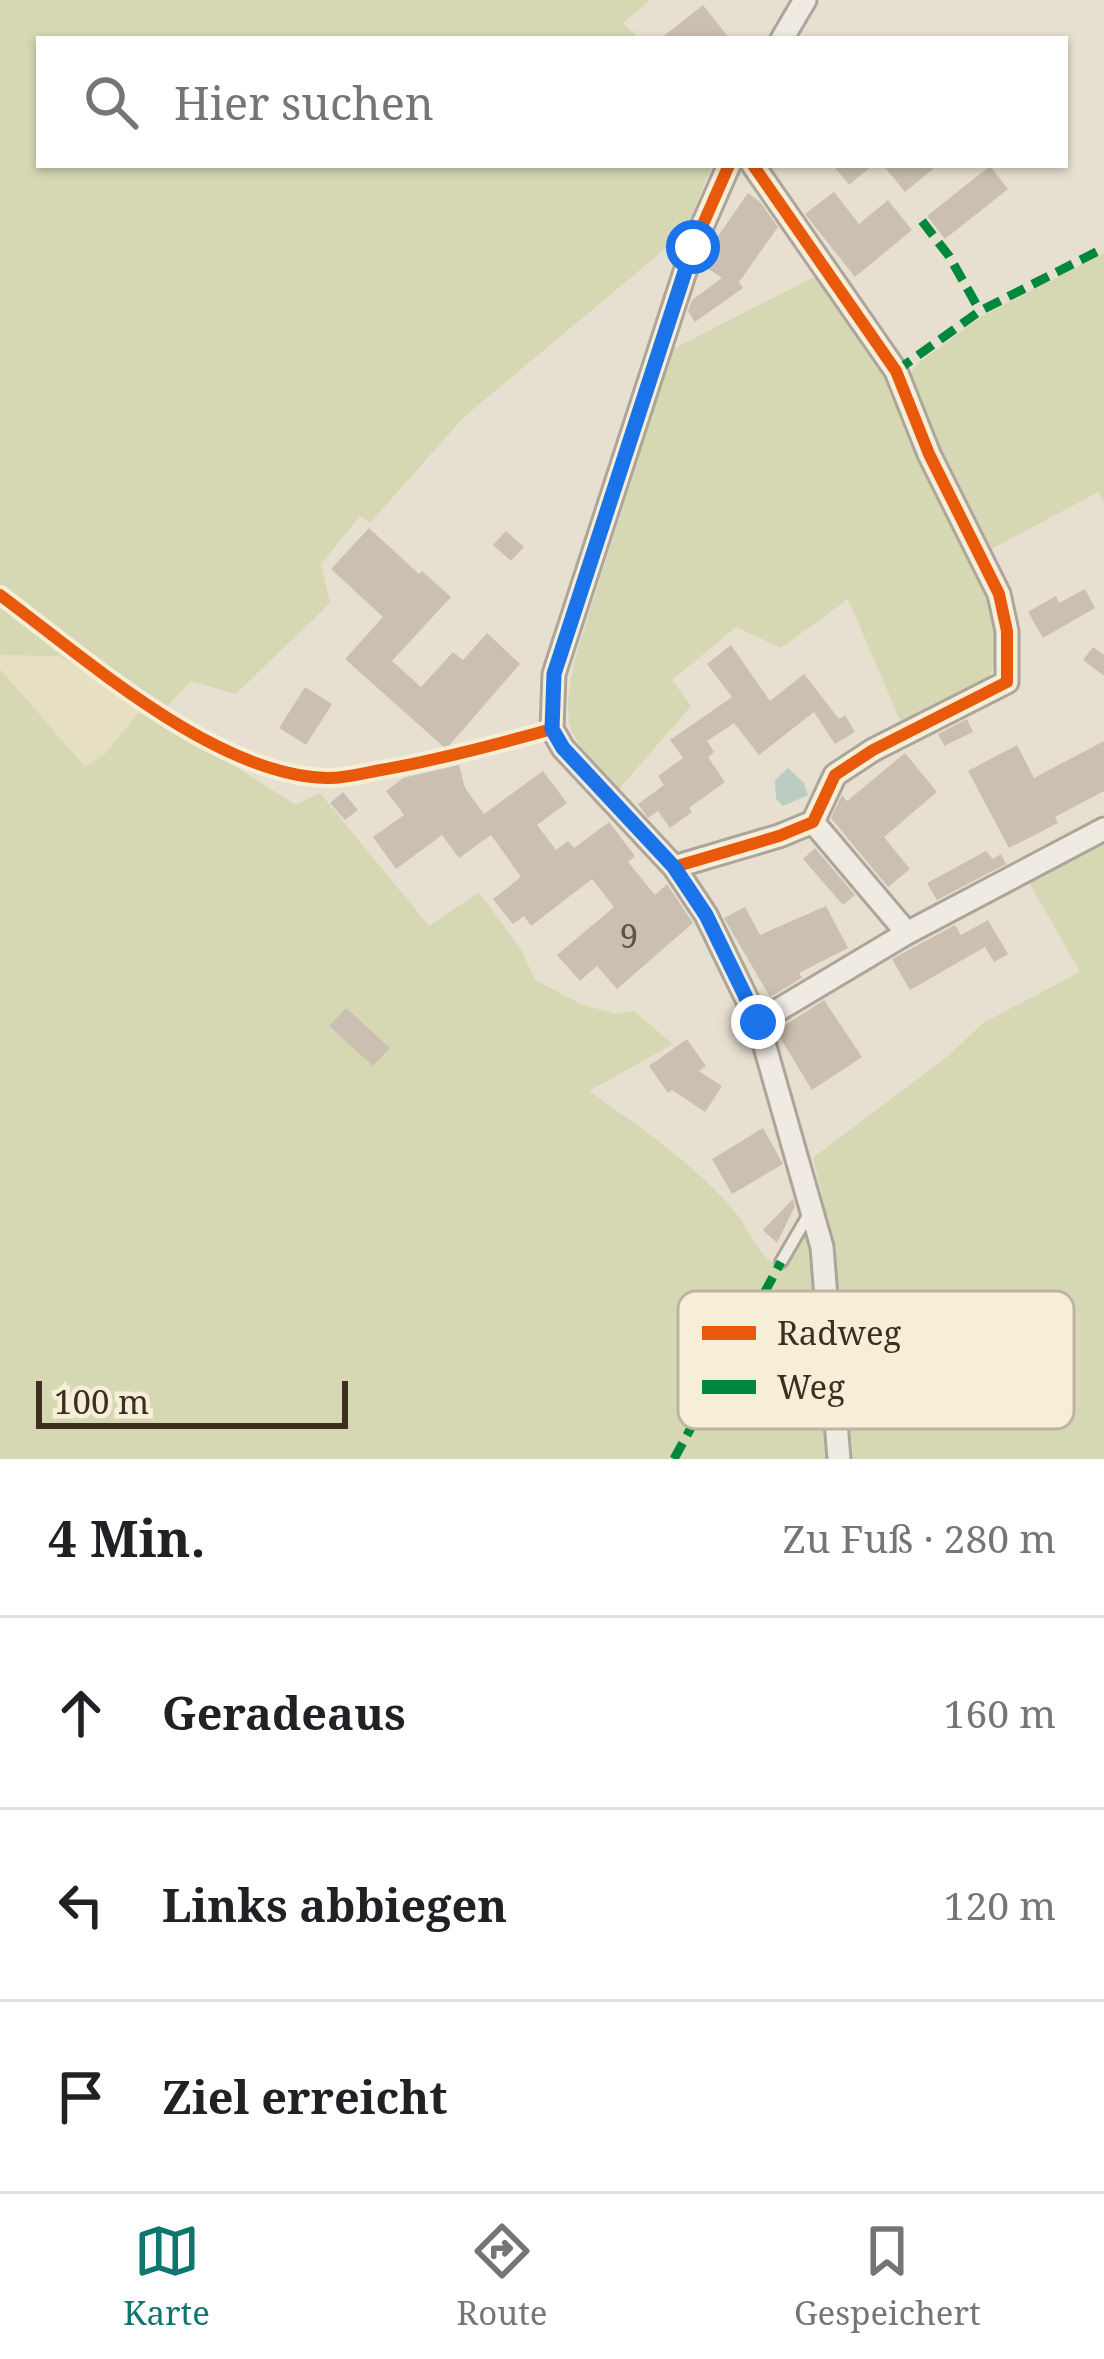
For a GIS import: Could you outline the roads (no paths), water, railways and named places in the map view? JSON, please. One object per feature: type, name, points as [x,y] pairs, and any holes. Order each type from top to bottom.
[{"type":"street","points":[[784,36],[805,0]]},
{"type":"street","points":[[728,168],[693,247],[554,674],[552,729],[563,748],[674,867],[706,915],[758,1022],[814,1205],[826,1291]]},
{"type":"street","points":[[674,867],[812,822],[835,776],[873,751],[1007,682],[1007,632],[999,594],[929,454],[896,371],[755,168]]},
{"type":"street","points":[[812,822],[907,933]]},
{"type":"street","points":[[758,1022],[907,933],[1104,830]]},
{"type":"street","points":[[837,1429],[839,1459]]},
{"type":"lane","points":[[781,1262],[814,1205]]}]
